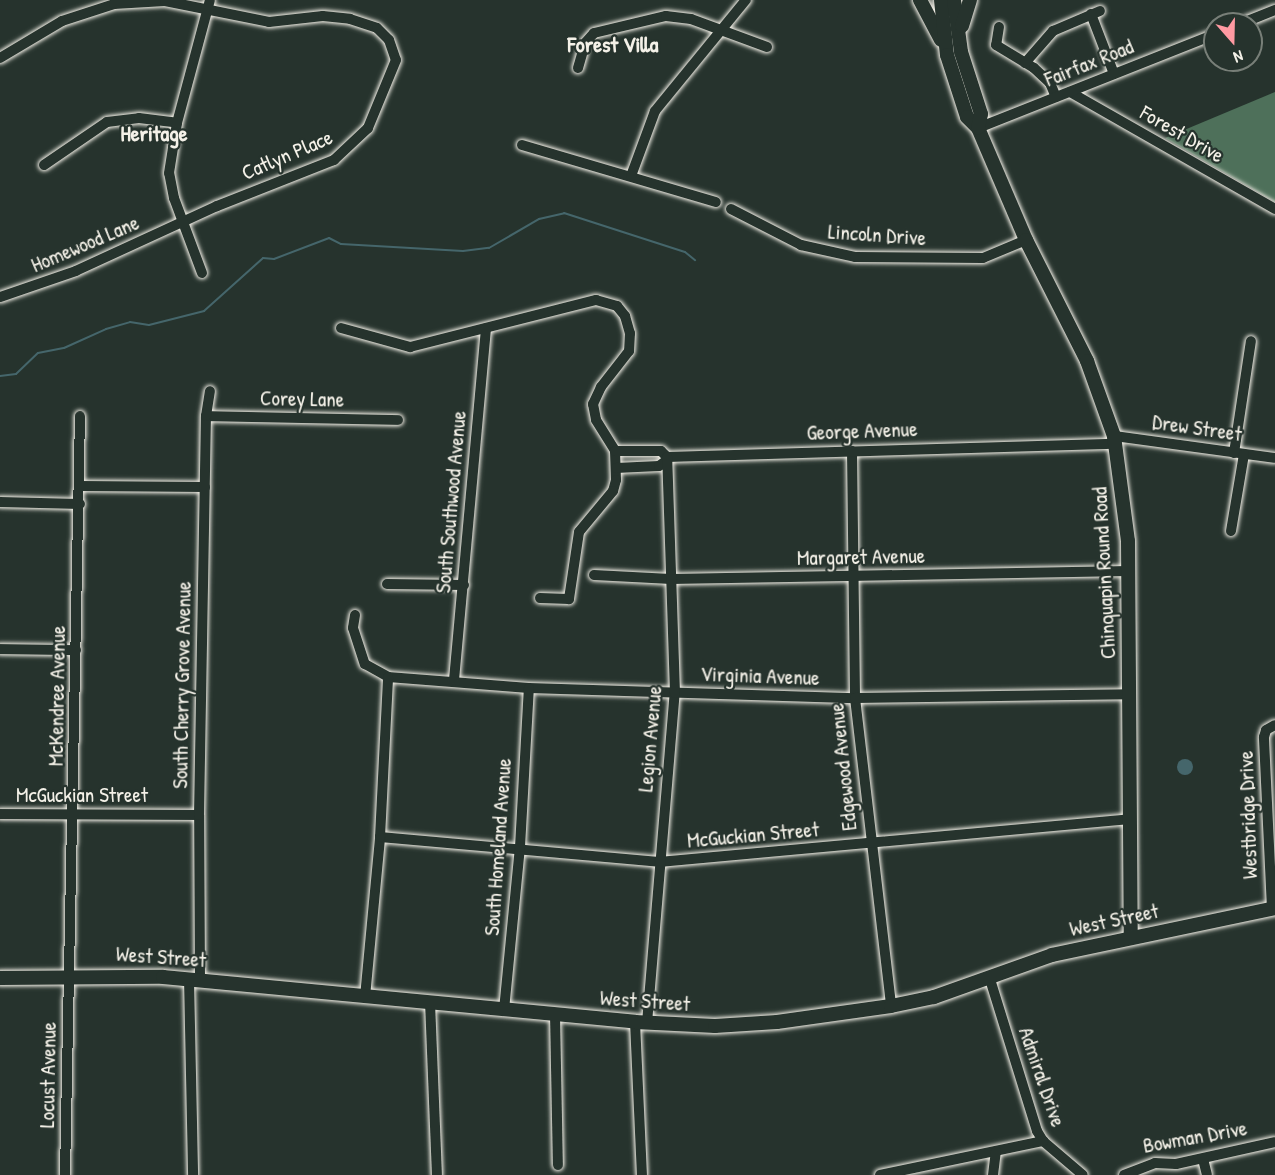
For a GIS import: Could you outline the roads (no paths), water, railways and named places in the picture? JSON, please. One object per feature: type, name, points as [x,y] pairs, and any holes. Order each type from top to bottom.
[{"type":"main road","points":[[920,0],[954,53]]},
{"type":"main road","name":"Chinquapin Round Road","points":[[941,0],[954,53],[981,114],[978,128],[1026,240],[1087,361],[1114,440],[1124,496],[1129,571],[1131,938]]},
{"type":"main road","name":"Chinquapin Round Road","points":[[954,0],[954,53]]},
{"type":"main road","points":[[954,53],[963,16],[970,0]]},
{"type":"main road","name":"West Street","points":[[0,978],[69,975],[195,979],[504,1010],[715,1026],[777,1022],[891,1006],[934,997],[1052,955],[1273,909]]},
{"type":"street","points":[[202,273],[169,173],[177,123],[210,0]]},
{"type":"street","points":[[631,176],[655,111],[746,0]]},
{"type":"street","name":"Catlyn Place","points":[[0,58],[62,21],[113,2],[165,1],[269,22],[323,16],[351,19],[376,28],[389,40],[396,69],[368,128],[349,150],[318,168],[250,192],[184,222]]},
{"type":"street","points":[[1026,63],[1053,31],[1095,13],[1114,74]]},
{"type":"street","points":[[578,68],[585,43],[602,30],[679,16],[723,29],[767,47]]},
{"type":"street","points":[[999,27],[996,45],[1026,63],[1050,83],[1056,97]]},
{"type":"street","name":"Fairfax Road","points":[[978,128],[1203,39]]},
{"type":"street","name":"Forest Drive","points":[[1070,92],[1275,209]]},
{"type":"street","points":[[44,165],[107,122],[139,118],[177,123]]},
{"type":"street","points":[[522,145],[716,202]]},
{"type":"street","name":"Lincoln Drive","points":[[731,209],[801,245],[855,257],[983,258],[1026,240]]},
{"type":"street","name":"Homewood Lane","points":[[0,297],[76,271],[184,222]]},
{"type":"street","points":[[340,328],[410,347],[596,300],[617,306],[628,324],[631,341],[593,404],[596,420],[615,451],[616,468],[613,491],[579,532],[569,599],[540,598]]},
{"type":"street","name":"South Southwood Avenue","points":[[454,680],[486,328]]},
{"type":"street","points":[[1231,531],[1251,340]]},
{"type":"street","name":"South Cherry Grove Avenue","points":[[193,1175],[206,416],[210,391]]},
{"type":"street","name":"McKendree Avenue","points":[[69,975],[75,816],[80,416]]},
{"type":"street","name":"Corey Lane","points":[[206,416],[398,420]]},
{"type":"street","name":"George Avenue","points":[[615,451],[661,452],[667,459],[1114,440]]},
{"type":"street","name":"Drew Street","points":[[1114,440],[1275,458]]},
{"type":"street","name":"Edgewood Avenue","points":[[852,451],[855,698],[891,1006]]},
{"type":"street","points":[[616,468],[658,466],[667,459]]},
{"type":"street","name":"Legion Avenue","points":[[642,1175],[641,1022],[675,693],[667,459]]},
{"type":"street","points":[[80,486],[205,487]]},
{"type":"street","points":[[0,502],[80,504]]},
{"type":"street","name":"Margaret Avenue","points":[[594,575],[671,579],[1129,571]]},
{"type":"street","points":[[387,584],[464,585]]},
{"type":"street","points":[[356,615],[353,628],[364,664],[388,676],[380,837],[365,997]]},
{"type":"street","points":[[0,649],[76,650]]},
{"type":"street","name":"Virginia Avenue","points":[[388,676],[529,688],[855,698],[1131,694]]},
{"type":"street","name":"South Homeland Avenue","points":[[504,1010],[520,847],[529,688]]},
{"type":"street","name":"Westbridge Drive","points":[[1273,909],[1264,737],[1266,730],[1275,725]]},
{"type":"street","name":"McGuckian Street","points":[[0,814],[199,815]]},
{"type":"street","name":"McGuckian Street","points":[[380,837],[520,847],[659,862],[1130,819]]},
{"type":"street","name":"Locust Avenue","points":[[65,1175],[69,975]]},
{"type":"street","name":"Admiral Drive","points":[[989,976],[1031,1116],[1042,1142],[1083,1175]]},
{"type":"street","points":[[430,1002],[437,1175]]},
{"type":"street","points":[[555,1014],[558,1165]]},
{"type":"street","points":[[880,1175],[1042,1142]]},
{"type":"street","name":"Bowman Drive","points":[[1124,1175],[1155,1163],[1203,1159],[1275,1142]]},
{"type":"street","points":[[993,1175],[996,1151]]},
{"type":"street","points":[[1203,1159],[1208,1175]]},
{"type":"water","points":[[1182,759],[1188,759],[1193,767],[1191,773],[1182,775],[1177,770],[1177,764]]},
{"type":"waterway","points":[[0,376],[16,374],[38,353],[64,348],[106,329],[130,322],[149,325],[204,311],[263,258],[274,259],[329,238],[341,244],[463,251],[489,248],[539,219],[564,213],[685,252],[695,260]]},
{"type":"district","name":"Forest Villa","points":[[613,45]]},
{"type":"district","name":"Heritage","points":[[154,134]]}]
